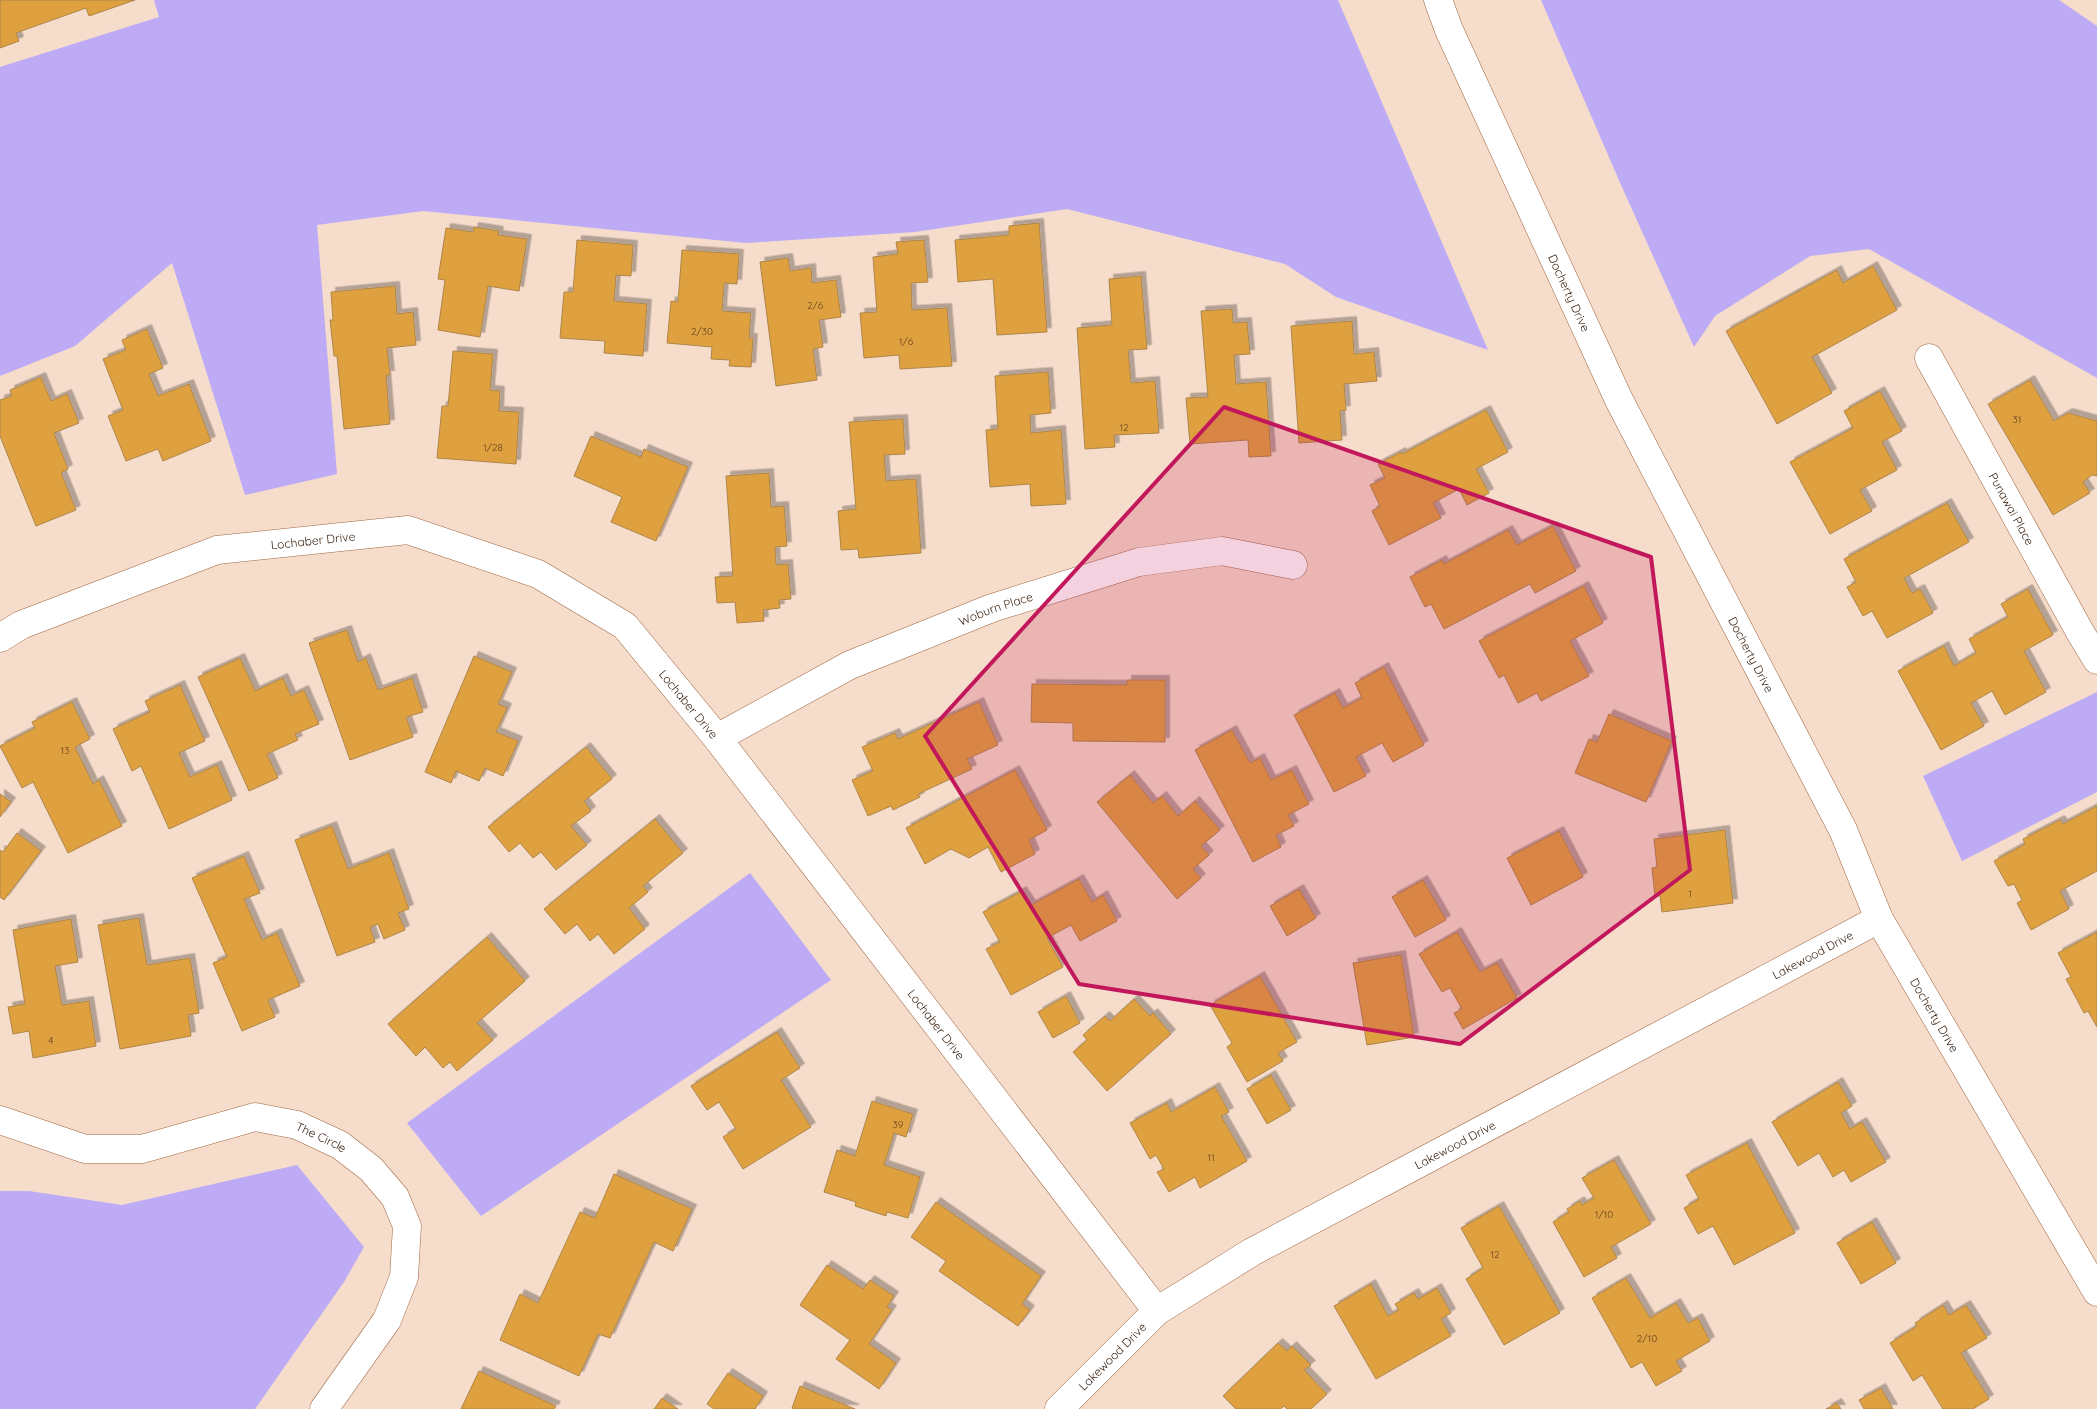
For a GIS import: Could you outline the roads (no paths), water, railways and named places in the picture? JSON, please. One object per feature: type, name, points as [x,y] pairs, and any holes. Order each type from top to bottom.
[{"type":"street","name":"Docherty Drive","points":[[1438,0],[1449,30],[1619,400],[1843,830],[1879,919],[2097,1292]]},
{"type":"street","name":"Punawai Place","points":[[1929,358],[2097,660]]},
{"type":"street","name":"Lochaber Drive","points":[[0,638],[21,626],[217,550],[408,530],[538,574],[625,626],[717,738],[1157,1311]]},
{"type":"street","name":"Woburn Place","points":[[717,738],[850,665],[992,608],[1139,562],[1222,551],[1293,564]]},
{"type":"street","name":"Lakewood Drive","points":[[1059,1409],[1157,1311],[1252,1252],[1879,919]]},
{"type":"street","name":"The Circle","points":[[0,1120],[85,1149],[142,1149],[255,1117],[297,1125],[340,1145],[371,1169],[395,1197],[407,1226],[404,1277],[387,1320],[324,1409]]}]
